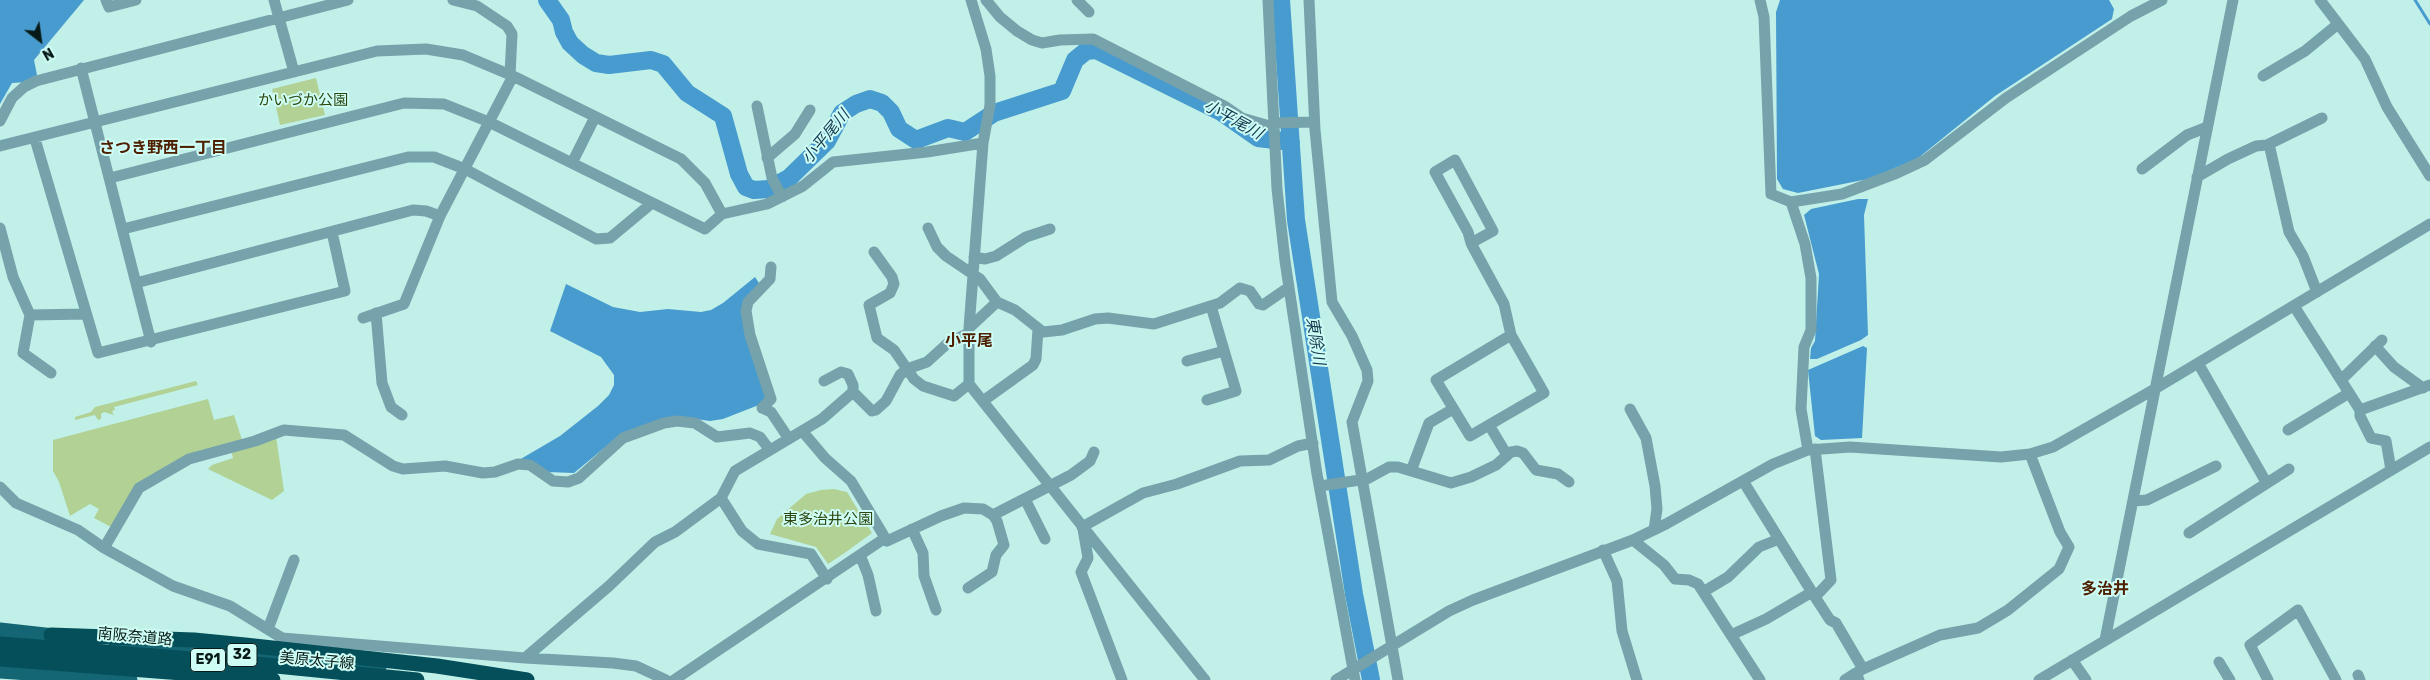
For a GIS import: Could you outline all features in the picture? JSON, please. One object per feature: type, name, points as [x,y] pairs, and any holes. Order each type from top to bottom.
[{"type":"highway","points":[[51,635],[194,640],[446,667],[527,680]]},
{"type":"highway","name":"南阪奈道路","points":[[0,644],[256,664],[416,680]]},
{"type":"highway","name":"E91","points":[[0,659],[273,680]]},
{"type":"main road","name":"美原太子線","points":[[0,630],[158,648],[395,668],[485,680]]},
{"type":"main road","points":[[0,671],[130,680]]},
{"type":"street","points":[[106,0],[109,7],[136,0]]},
{"type":"street","points":[[274,0],[294,72]]},
{"type":"street","points":[[0,121],[12,98],[24,87],[46,78],[348,0]]},
{"type":"street","points":[[362,318],[404,304],[440,216],[490,122],[512,75],[512,34],[507,26],[477,6],[452,0]]},
{"type":"street","points":[[971,0],[986,48],[990,76],[990,105],[983,143],[974,258],[969,330],[969,384],[1205,680]]},
{"type":"street","points":[[986,0],[1000,17],[1032,40],[1042,43],[1060,40],[1093,39],[1226,107],[1242,118],[1273,125],[1314,122]]},
{"type":"street","points":[[1077,0],[1090,12]]},
{"type":"street","points":[[1268,0],[1278,198],[1289,287],[1320,486],[1354,675]]},
{"type":"street","points":[[1309,0],[1314,122],[1332,302],[1352,336],[1367,370],[1368,381],[1352,422],[1398,680]]},
{"type":"street","points":[[1760,0],[1764,17],[1772,194],[1791,202],[1842,194],[1898,173],[1925,160],[2006,98],[2131,16],[2162,0]]},
{"type":"street","points":[[2105,640],[2134,501],[2153,390],[2197,177],[2205,128],[2233,0]]},
{"type":"street","points":[[2320,0],[2365,59],[2387,107],[2430,176]]},
{"type":"street","points":[[2262,76],[2305,51],[2338,24]]},
{"type":"street","points":[[0,146],[35,139],[377,51],[426,49],[463,56],[512,75],[681,160],[705,183],[722,214]]},
{"type":"street","points":[[81,68],[151,342]]},
{"type":"street","points":[[110,178],[404,103],[444,104],[490,122],[705,229],[722,214],[767,204],[803,186],[833,162],[927,152],[983,143]]},
{"type":"street","points":[[757,106],[772,178],[782,196]]},
{"type":"street","points":[[768,158],[795,134],[810,110]]},
{"type":"street","points":[[572,163],[595,117]]},
{"type":"street","points":[[2197,177],[2228,159],[2256,146],[2269,144],[2322,118]]},
{"type":"street","points":[[2142,169],[2187,135],[2205,128]]},
{"type":"street","points":[[35,139],[98,353],[151,342],[344,291],[332,232]]},
{"type":"street","points":[[2269,144],[2289,232],[2303,256],[2317,292]]},
{"type":"street","points":[[122,229],[408,157],[434,157],[465,170],[596,239],[610,238],[652,203]]},
{"type":"street","points":[[1471,243],[1493,231],[1456,160],[1435,172],[1468,232],[1471,243],[1504,304],[1510,335],[1544,393],[1470,436],[1436,380],[1510,335]]},
{"type":"street","points":[[1731,636],[1814,595],[1831,580],[1811,450],[1801,409],[1804,347],[1811,330],[1811,278],[1805,244],[1791,202]]},
{"type":"street","points":[[136,282],[413,210],[426,211],[440,216]]},
{"type":"street","points":[[1336,680],[1354,675],[1392,645],[1473,600],[1633,540],[1773,464],[1811,450],[1850,447],[2001,457],[2030,454],[2061,444],[2430,224]]},
{"type":"street","points":[[0,228],[3,254],[30,315],[23,353],[51,374]]},
{"type":"street","points":[[928,228],[942,251],[956,264],[980,279],[997,302],[1027,318],[1038,329],[1049,332],[1094,319],[1108,318],[1154,324],[1220,303],[1240,288],[1250,291],[1259,304],[1263,305],[1289,287]]},
{"type":"street","points":[[974,258],[985,259],[996,256],[1026,238],[1050,230]]},
{"type":"street","points":[[874,252],[892,277],[894,284],[890,293],[869,305],[877,338],[894,350],[914,379],[923,386],[954,396],[969,384]]},
{"type":"street","points":[[771,267],[770,279],[748,302],[746,311],[750,335],[771,400],[762,408],[770,412],[789,439]]},
{"type":"street","points":[[824,381],[841,372],[848,374],[853,385],[853,392],[872,411],[876,410],[886,401],[900,375],[907,369],[927,362],[948,343],[969,330],[997,302]]},
{"type":"street","points":[[1208,400],[1236,391],[1211,306]]},
{"type":"street","points":[[2294,306],[2360,410],[2360,416],[2370,438],[2386,441],[2392,470]]},
{"type":"street","points":[[376,313],[382,382],[391,407],[402,416]]},
{"type":"street","points":[[30,315],[86,314]]},
{"type":"street","points":[[983,401],[1033,365],[1036,359],[1038,329]]},
{"type":"street","points":[[2341,380],[2379,343],[2394,367],[2426,387]]},
{"type":"street","points":[[1187,361],[1224,351]]},
{"type":"street","points":[[2198,363],[2266,482]]},
{"type":"street","points":[[2360,410],[2426,387]]},
{"type":"street","points":[[525,658],[608,586],[655,542],[675,532],[721,498],[735,471],[769,449],[803,432],[822,419],[853,392]]},
{"type":"street","points":[[2288,430],[2349,393]]},
{"type":"street","points":[[1411,471],[1428,423],[1453,409]]},
{"type":"street","points":[[1630,409],[1646,438],[1655,486],[1657,509],[1654,530]]},
{"type":"street","points":[[104,548],[139,488],[189,460],[255,441],[284,430],[344,436],[394,466],[403,469],[435,465],[489,472],[518,464],[530,465],[553,481],[568,482],[579,478],[623,438],[664,423],[678,421],[695,423],[717,437],[750,434],[760,437],[769,449]]},
{"type":"street","points":[[1489,425],[1507,455]]},
{"type":"street","points":[[803,432],[825,458],[846,474],[887,541],[964,508],[983,509],[993,515],[1000,529],[1004,545],[996,554],[992,572],[968,588]]},
{"type":"street","points":[[1082,527],[1143,493],[1177,484],[1240,461],[1269,460],[1298,446],[1313,443]]},
{"type":"street","points":[[2039,680],[2430,447]]},
{"type":"street","points":[[1320,486],[1367,479],[1389,467],[1411,471],[1451,483],[1471,477],[1496,465],[1507,455],[1517,451],[1523,453],[1536,470],[1558,474],[1569,482]]},
{"type":"street","points":[[993,515],[1084,467],[1090,461],[1094,452]]},
{"type":"street","points":[[1845,680],[1940,634],[1978,628],[2008,610],[2059,569],[2068,547],[2060,532],[2030,454]]},
{"type":"street","points":[[2134,501],[2147,500],[2216,466]]},
{"type":"street","points":[[2189,533],[2289,469]]},
{"type":"street","points":[[1743,481],[1830,620],[1836,623],[1859,674]]},
{"type":"street","points":[[0,487],[16,503],[78,530],[104,548],[173,586],[230,606],[282,638],[525,658],[613,663],[636,666],[666,680]]},
{"type":"street","points":[[721,498],[742,530],[758,544],[811,554],[826,579]]},
{"type":"street","points":[[1025,499],[1046,539]]},
{"type":"street","points":[[1082,527],[1088,558],[1081,572],[1122,680]]},
{"type":"street","points":[[912,529],[923,552],[924,576],[936,610]]},
{"type":"street","points":[[674,680],[885,538]]},
{"type":"street","points":[[1703,592],[1728,577],[1759,547],[1779,539]]},
{"type":"street","points":[[1633,540],[1664,565],[1675,580],[1689,580],[1698,584],[1760,680]]},
{"type":"street","points":[[1603,550],[1617,581],[1622,631],[1637,680]]},
{"type":"street","points":[[860,555],[868,575],[876,611]]},
{"type":"street","points":[[268,629],[294,560]]},
{"type":"street","points":[[2268,680],[2250,646],[2298,610],[2336,680]]},
{"type":"street","points":[[2072,660],[2086,680]]},
{"type":"street","points":[[2219,662],[2230,680]]},
{"type":"green space","name":"かいづか公園","points":[[316,78],[325,115],[280,125],[272,89]]},
{"type":"green space","points":[[196,381],[198,385],[114,407],[115,410],[112,411],[114,415],[104,412],[101,414],[101,419],[98,420],[95,415],[75,420],[75,417],[91,412],[95,407]]},
{"type":"green space","points":[[208,399],[214,420],[234,415],[242,440],[136,485],[113,528],[94,518],[99,509],[90,504],[70,516],[59,482],[53,471],[53,440]]},
{"type":"green space","points":[[276,436],[284,491],[272,500],[208,469],[212,465],[233,458],[231,450]]},
{"type":"green space","name":"東多治井公園","points":[[834,489],[847,492],[872,533],[846,552],[828,564],[816,547],[770,534],[777,519],[806,494]]},
{"type":"water","points":[[0,0],[84,0],[34,60],[37,75],[26,82],[12,83],[0,104]]},
{"type":"water","points":[[1780,0],[2109,0],[2114,9],[2112,19],[1995,96],[1917,159],[1868,179],[1798,193],[1783,189],[1777,179],[1776,12]]},
{"type":"water","points":[[1858,199],[1868,199],[1864,215],[1868,335],[1861,340],[1817,359],[1810,359],[1811,348],[1815,341],[1819,274],[1804,215],[1811,209]]},
{"type":"water","points":[[755,277],[761,286],[742,305],[769,401],[723,419],[710,421],[681,417],[615,439],[574,473],[547,472],[519,460],[560,436],[598,406],[609,395],[614,385],[614,375],[601,357],[550,331],[566,284],[613,307],[640,312],[668,309],[701,312],[711,310],[723,303]]},
{"type":"water","points":[[1863,346],[1867,348],[1862,438],[1821,440],[1815,436],[1808,370]]},
{"type":"waterway","name":"小平尾川","points":[[547,0],[561,20],[564,32],[570,43],[583,55],[596,63],[609,65],[651,60],[663,64],[687,93],[723,116],[739,174],[746,187],[754,190],[769,189],[789,178],[827,141],[842,113],[856,104],[870,99],[882,103],[891,112],[899,129],[916,140],[948,128],[965,132],[994,113],[1062,91],[1075,60],[1086,51],[1096,50],[1221,112],[1258,138],[1291,142]]},
{"type":"waterway","name":"東除川","points":[[1281,0],[1296,220],[1354,594],[1371,680]]},
{"type":"waterway","points":[[2415,0],[2430,24]]},
{"type":"district","name":"さつき野西一丁目","points":[[163,148]]},
{"type":"district","name":"小平尾","points":[[969,341]]},
{"type":"district","name":"多治井","points":[[2105,589]]}]
